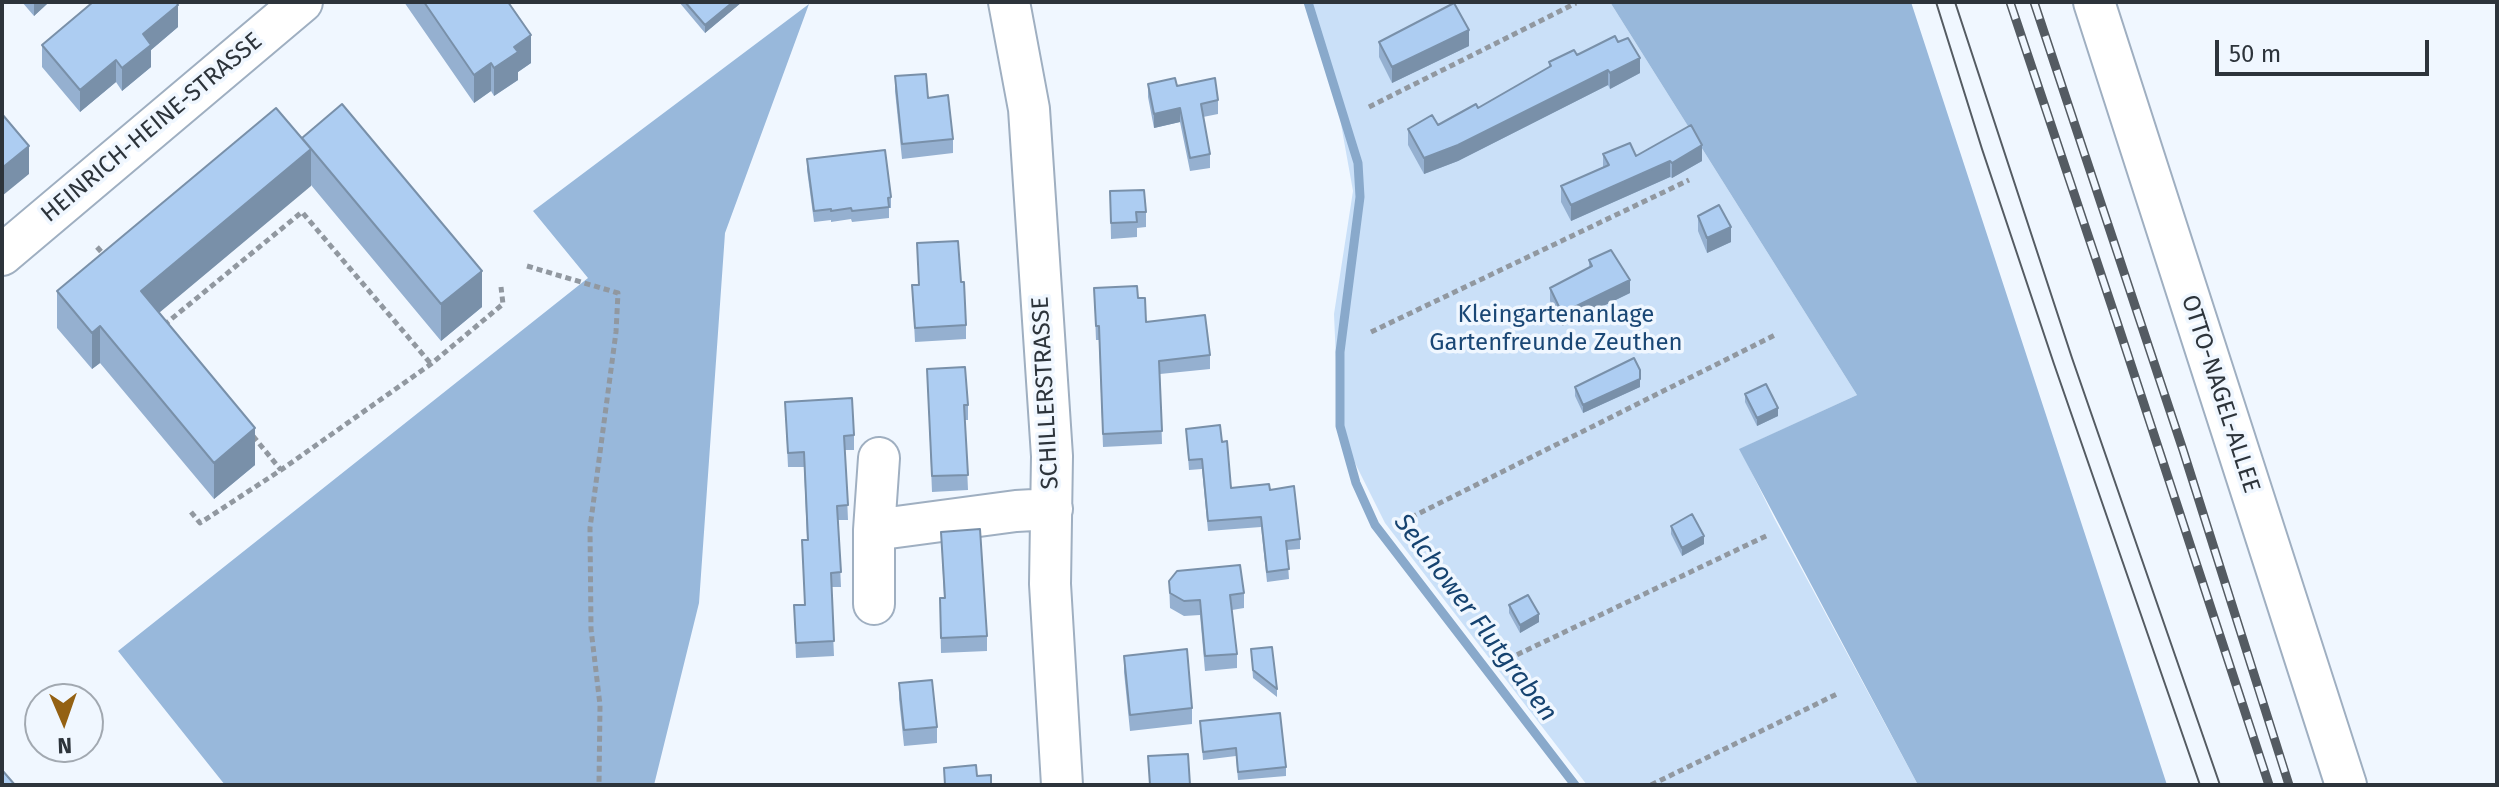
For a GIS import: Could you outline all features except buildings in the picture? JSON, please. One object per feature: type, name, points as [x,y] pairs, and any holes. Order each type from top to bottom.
[{"type":"street","name":"HEINRICH-HEINE-STRASSE","points":[[2,255],[302,2]]},
{"type":"street","name":"SCHILLERSTRASSE","points":[[1009,2],[1029,109],[1052,456],[1050,584],[1062,785]]},
{"type":"street","name":"OTTO-NAGEL-ALLEE","points":[[2094,2],[2346,785]]},
{"type":"street","points":[[874,604],[874,530],[879,458]]},
{"type":"street","points":[[874,530],[1052,509]]},
{"type":"path","points":[[1369,107],[1576,3]]},
{"type":"path","points":[[1371,332],[1689,180]]},
{"type":"path","points":[[155,316],[163,326],[302,212],[431,364]]},
{"type":"path","points":[[97,247],[113,266]]},
{"type":"path","points":[[527,266],[618,293],[616,332],[590,528],[591,629],[600,705],[599,785]]},
{"type":"path","points":[[191,512],[200,523],[431,364],[503,304],[501,287]]},
{"type":"path","points":[[1402,522],[1777,334]]},
{"type":"path","points":[[251,434],[281,470]]},
{"type":"path","points":[[1508,659],[1768,535]]},
{"type":"path","points":[[1651,785],[1839,693]]},
{"type":"green space","name":"Kleingartenanlage Gartenfreunde Zeuthen","points":[[1309,2],[1610,2],[1857,395],[1740,449],[1918,785],[1587,785],[1385,523],[1339,431],[1334,314],[1353,191],[1334,85]]},
{"type":"shaded area","points":[[1610,2],[1911,2],[2167,785],[1918,785],[1739,449],[1857,395]]},
{"type":"shaded area","points":[[809,4],[725,233],[699,603],[654,785],[225,785],[118,651],[588,278],[533,211]]},
{"type":"waterway","name":"Selchower Flutgraben","points":[[1308,2],[1358,163],[1360,197],[1340,352],[1340,426],[1356,483],[1375,525],[1575,785]]},
{"type":"tram line","points":[[1936,2],[2054,364],[2200,785]]},
{"type":"tram line","points":[[1955,2],[2072,358],[2220,785]]},
{"type":"railway","points":[[2010,2],[2269,785]]},
{"type":"railway","points":[[2034,2],[2183,450],[2289,785]]}]
